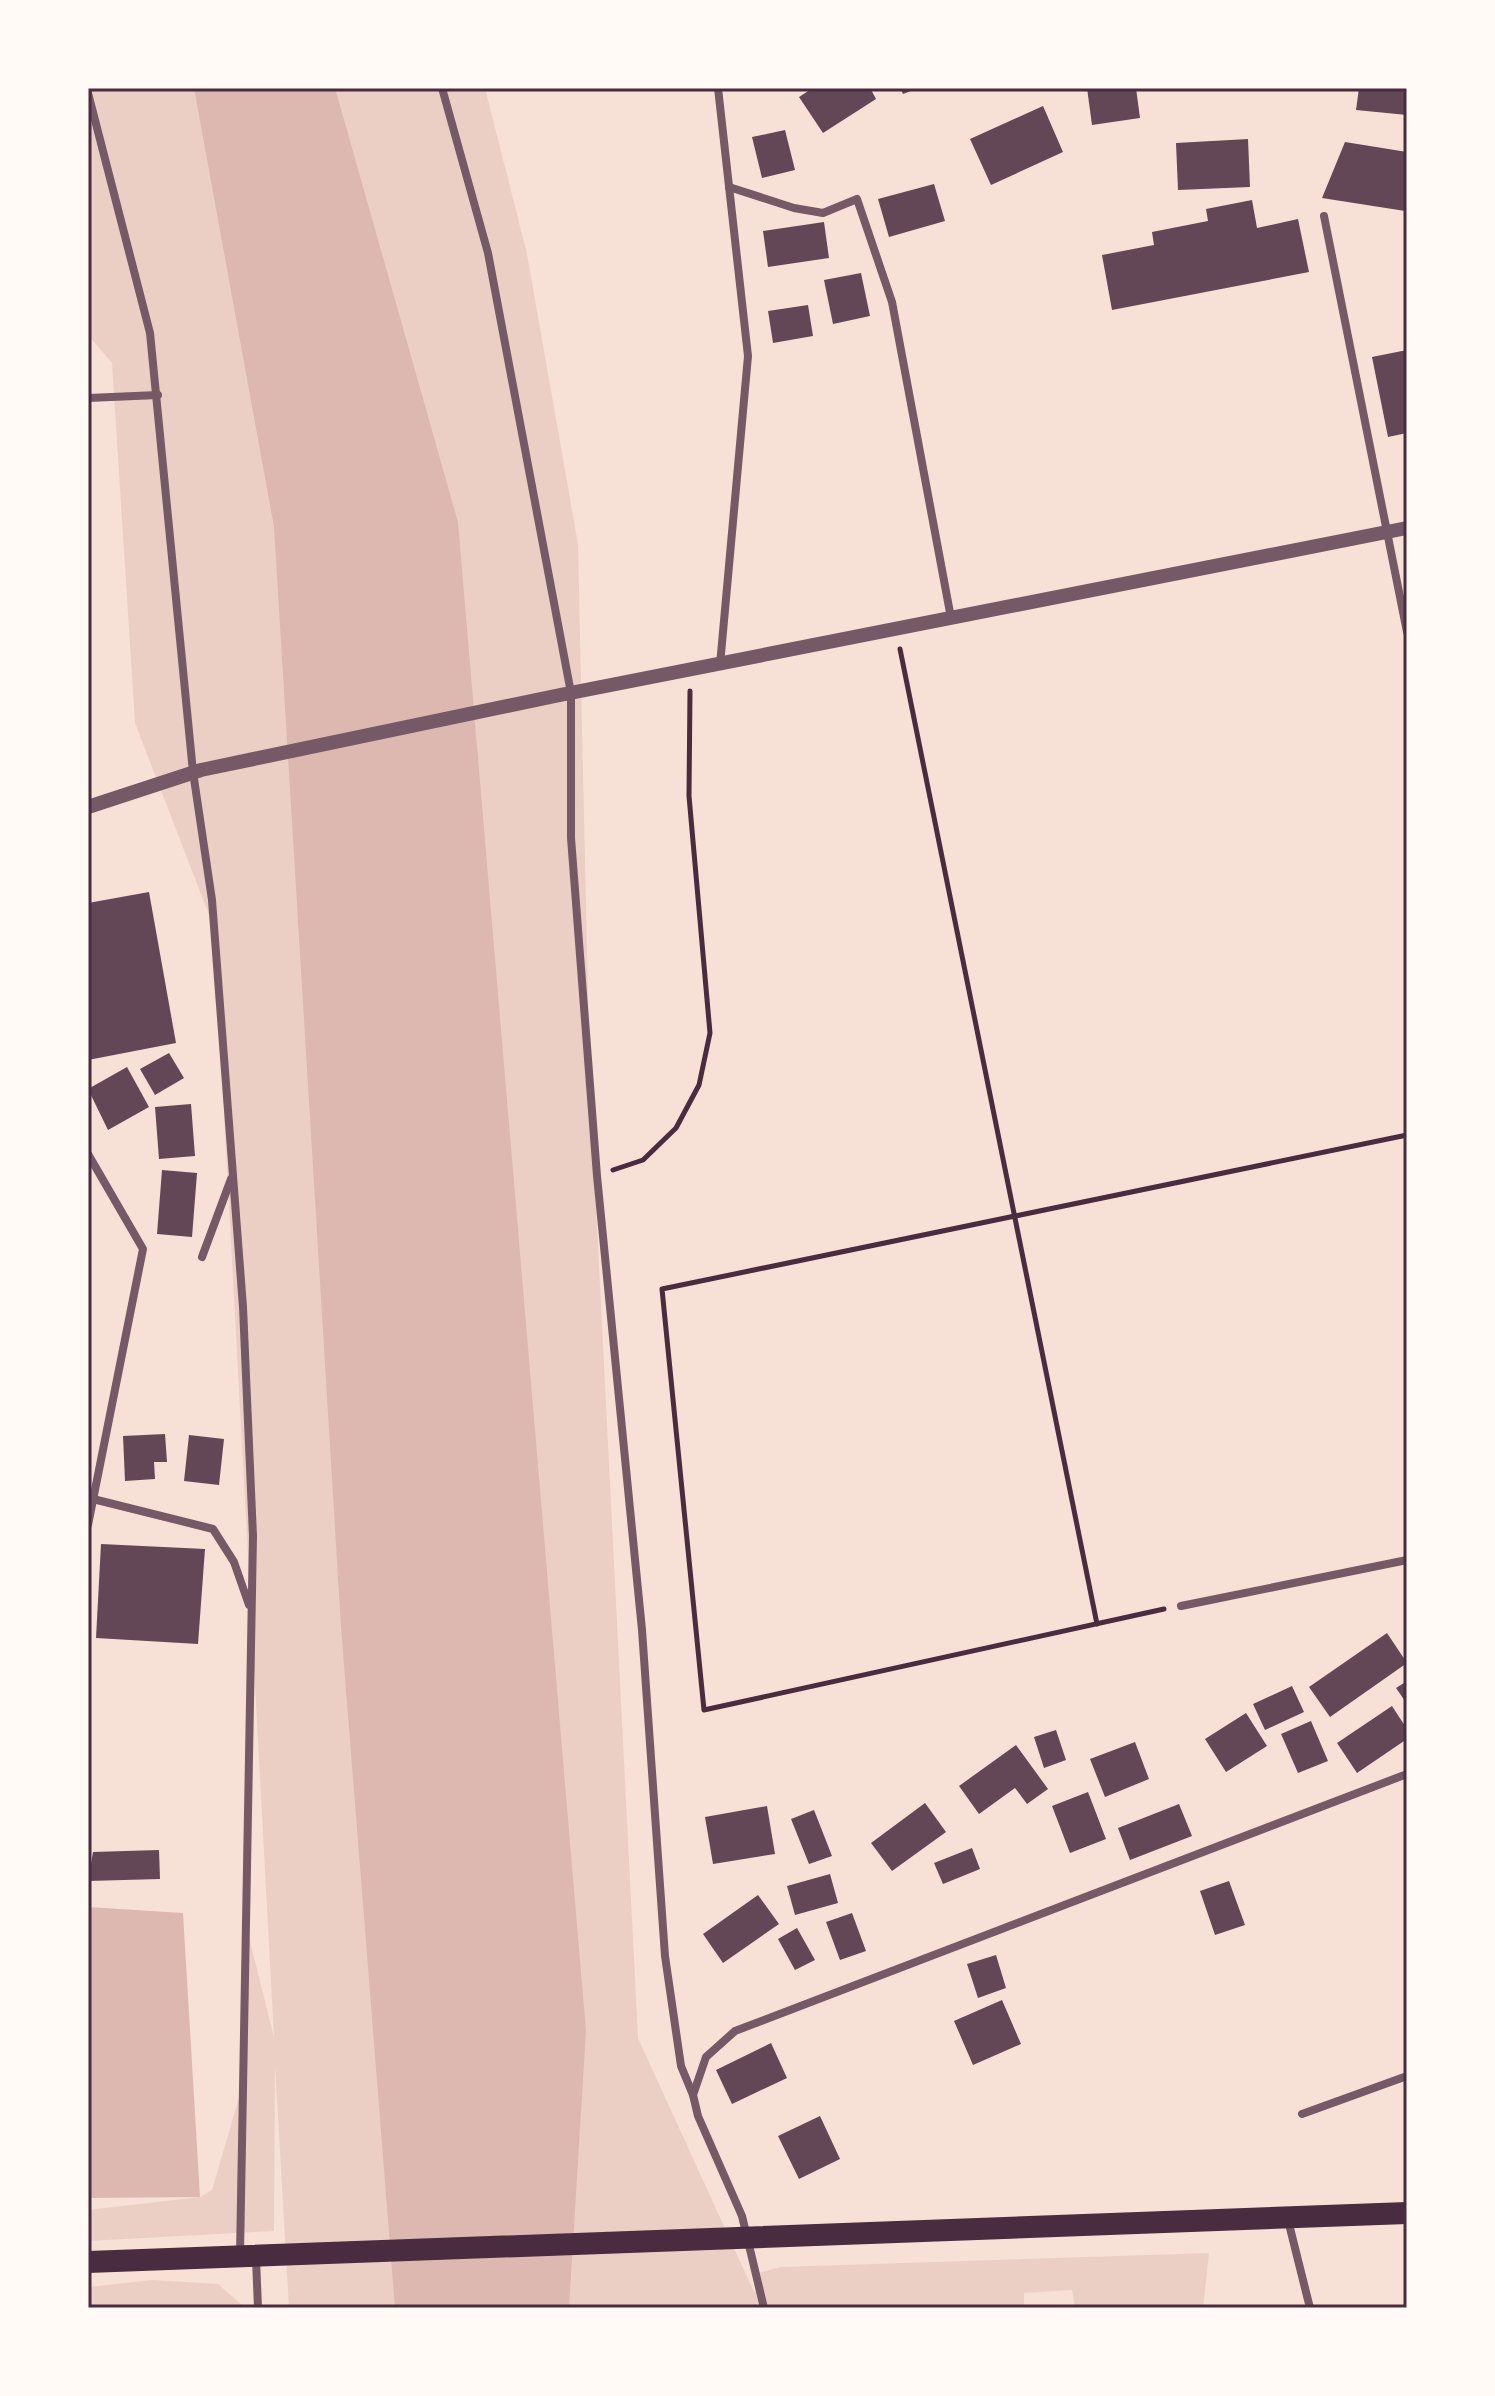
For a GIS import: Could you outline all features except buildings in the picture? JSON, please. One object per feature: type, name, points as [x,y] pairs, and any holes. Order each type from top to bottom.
[{"type":"highway","points":[[88,2262],[1407,2213]]},
{"type":"street","points":[[442,88],[488,253],[565,694],[571,838],[597,1176],[642,1630],[665,1956],[681,2066],[698,2116],[742,2216],[764,2308]]},
{"type":"street","points":[[718,88],[748,356],[719,666]]},
{"type":"street","points":[[88,93],[150,333],[212,900],[251,1475],[258,2308]]},
{"type":"street","points":[[729,187],[794,208],[823,213],[857,199],[892,302],[951,619]]},
{"type":"street","points":[[1324,216],[1407,632]]},
{"type":"street","points":[[88,398],[158,395]]},
{"type":"street","points":[[88,807],[197,771],[565,694],[1407,528]]},
{"type":"street","points":[[88,1154],[143,1249],[88,1525]]},
{"type":"street","points":[[202,1257],[233,1175]]},
{"type":"street","points":[[93,1499],[213,1529],[234,1562],[252,1613]]},
{"type":"street","points":[[1181,1606],[1407,1560]]},
{"type":"street","points":[[693,2095],[706,2057],[735,2031],[1407,1774]]},
{"type":"street","points":[[1302,2114],[1407,2076]]},
{"type":"street","points":[[1288,2219],[1310,2308]]},
{"type":"path","points":[[897,630],[1097,1624]]},
{"type":"path","points":[[597,1176],[643,1160],[676,1128],[699,1085],[710,1033],[689,796],[690,671]]},
{"type":"path","points":[[1181,1606],[704,1710],[662,1289],[1407,1135]]},
{"type":"shaded area","points":[[88,88],[485,88],[527,254],[578,544],[590,1087],[638,2038],[755,2294],[755,2274],[780,2267],[1209,2253],[1203,2308],[1075,2308],[1072,2290],[1024,2293],[1024,2308],[289,2308],[275,2065],[274,2231],[88,2241],[88,2210],[200,2197],[212,2190],[245,2077],[249,1937],[274,2037],[214,928],[135,723],[112,363],[88,335]]},
{"type":"shaded area","points":[[194,88],[335,88],[458,522],[586,2031],[569,2308],[395,2308],[341,1627],[274,527]]},
{"type":"shaded area","points":[[88,1907],[183,1913],[200,2197],[88,2198]]},
{"type":"shaded area","points":[[152,2280],[218,2284],[242,2305],[239,2308],[88,2308],[88,2287]]}]
